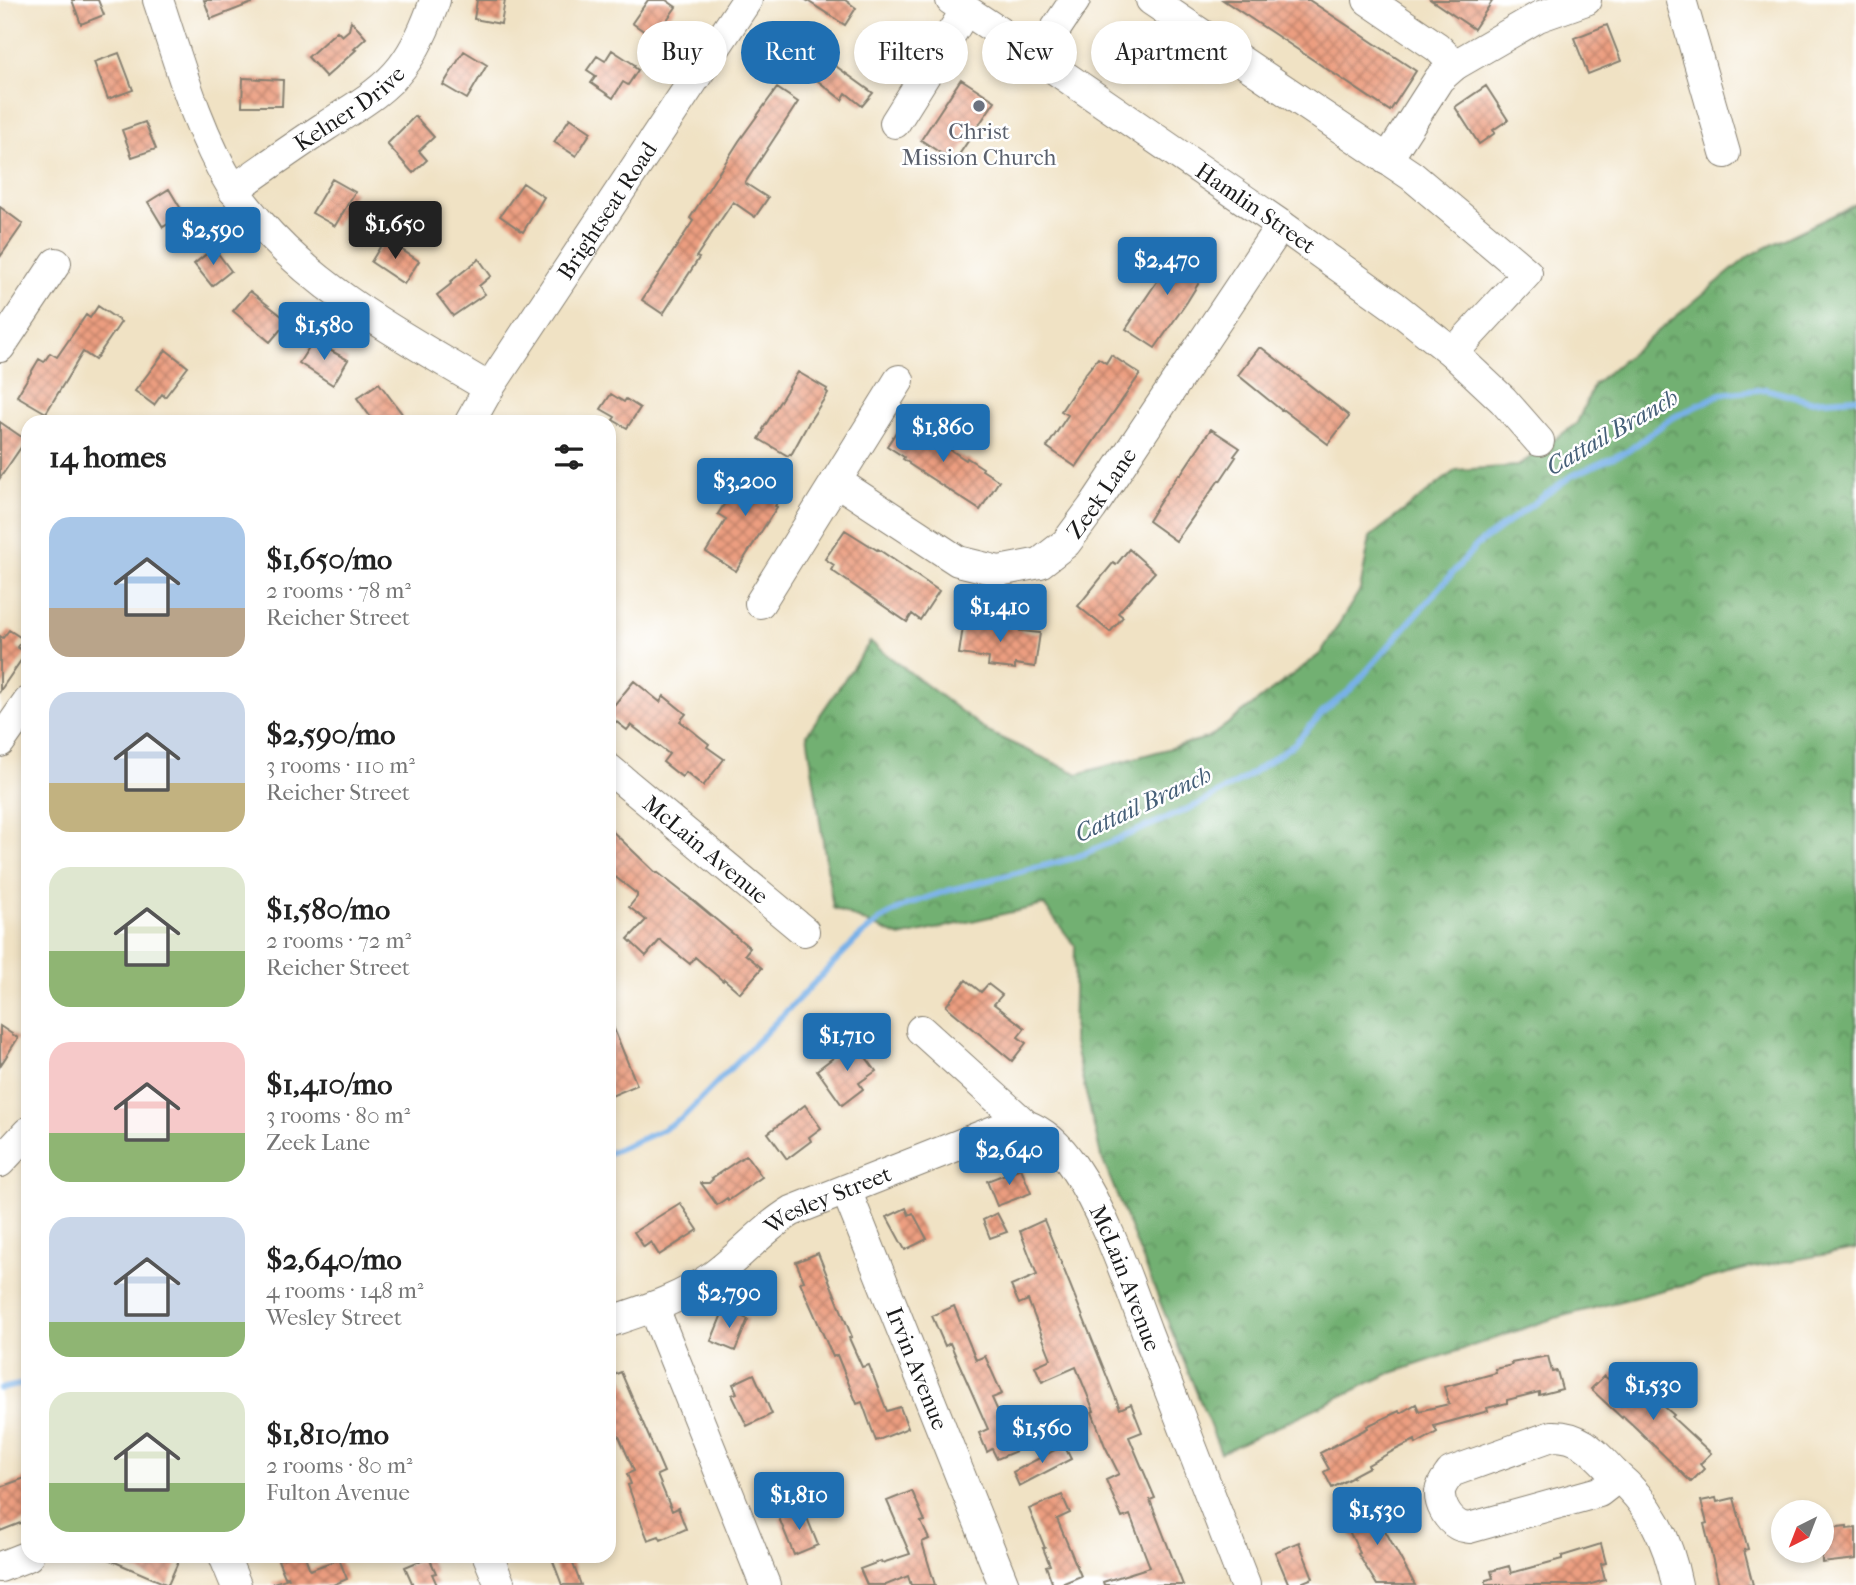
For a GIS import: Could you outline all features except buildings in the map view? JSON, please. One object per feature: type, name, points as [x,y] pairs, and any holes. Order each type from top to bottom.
[{"type":"street","points":[[158,0],[201,125],[216,160],[233,190],[269,233],[307,270],[362,309],[489,388]]},
{"type":"street","name":"Kelner Drive","points":[[233,190],[363,103],[387,83],[416,45],[435,0]]},
{"type":"street","name":"Brightseat Road","points":[[474,415],[489,388],[747,0]]},
{"type":"street","points":[[1061,21],[1075,0]]},
{"type":"street","points":[[1151,0],[1412,176],[1527,273],[1453,353]]},
{"type":"street","points":[[1368,0],[1437,47],[1455,65]]},
{"type":"street","points":[[1387,160],[1440,79],[1455,65],[1538,17],[1586,0]]},
{"type":"street","points":[[1681,0],[1725,153]]},
{"type":"street","points":[[895,123],[958,5]]},
{"type":"street","name":"Hamlin Street","points":[[958,5],[982,21]]},
{"type":"street","name":"Hamlin Street","points":[[1076,84],[1394,306],[1453,353],[1503,400],[1539,441]]},
{"type":"street","name":"Zeek Lane","points":[[836,481],[957,561],[999,571],[1040,563],[1066,543],[1092,508],[1281,225]]},
{"type":"street","points":[[0,347],[56,263]]},
{"type":"street","points":[[760,603],[900,380]]},
{"type":"street","points":[[9,735],[21,714]]},
{"type":"street","name":"McLain Avenue","points":[[616,775],[804,931]]},
{"type":"street","name":"McLain Avenue","points":[[921,1030],[1026,1125],[1040,1130],[1058,1147],[1094,1202],[1124,1272],[1245,1585]]},
{"type":"street","name":"Wesley Street","points":[[616,1320],[653,1308],[711,1278],[780,1219],[802,1207],[999,1129],[1026,1125]]},
{"type":"street","points":[[0,1162],[21,1140]]},
{"type":"street","name":"Irvin Avenue","points":[[846,1190],[1004,1585]]},
{"type":"street","points":[[653,1308],[765,1585]]},
{"type":"street","points":[[1614,1473],[1608,1485],[1599,1492],[1469,1528],[1458,1525],[1449,1517],[1440,1494],[1443,1483],[1451,1472],[1552,1436],[1574,1438],[1593,1451],[1638,1495],[1658,1526],[1677,1585]]},
{"type":"street","points":[[0,1567],[21,1559]]},
{"type":"street","points":[[227,1563],[236,1585]]},
{"type":"street","points":[[491,1563],[500,1585]]},
{"type":"green space","points":[[1856,204],[1856,1249],[1749,1268],[1555,1318],[1386,1375],[1221,1453],[1101,1156],[1073,1039],[1075,946],[1044,905],[900,937],[833,908],[807,734],[870,642],[988,732],[1078,774],[1210,737],[1320,654],[1360,590],[1370,537],[1456,470],[1518,466],[1577,423],[1594,384],[1749,256]]},
{"type":"waterway","name":"Cattail Branch","points":[[616,1150],[662,1130],[683,1117],[857,939],[883,918],[907,905],[946,891],[1074,858],[1197,805],[1242,780],[1294,744],[1324,711],[1351,689],[1477,545],[1571,476],[1628,451],[1670,419],[1721,394],[1766,389],[1809,401],[1856,398]]},
{"type":"waterway","name":"Cattail Branch","points":[[0,1389],[21,1384]]},
{"type":"place","name":"Christ Mission Church","points":[[979,106]]}]
